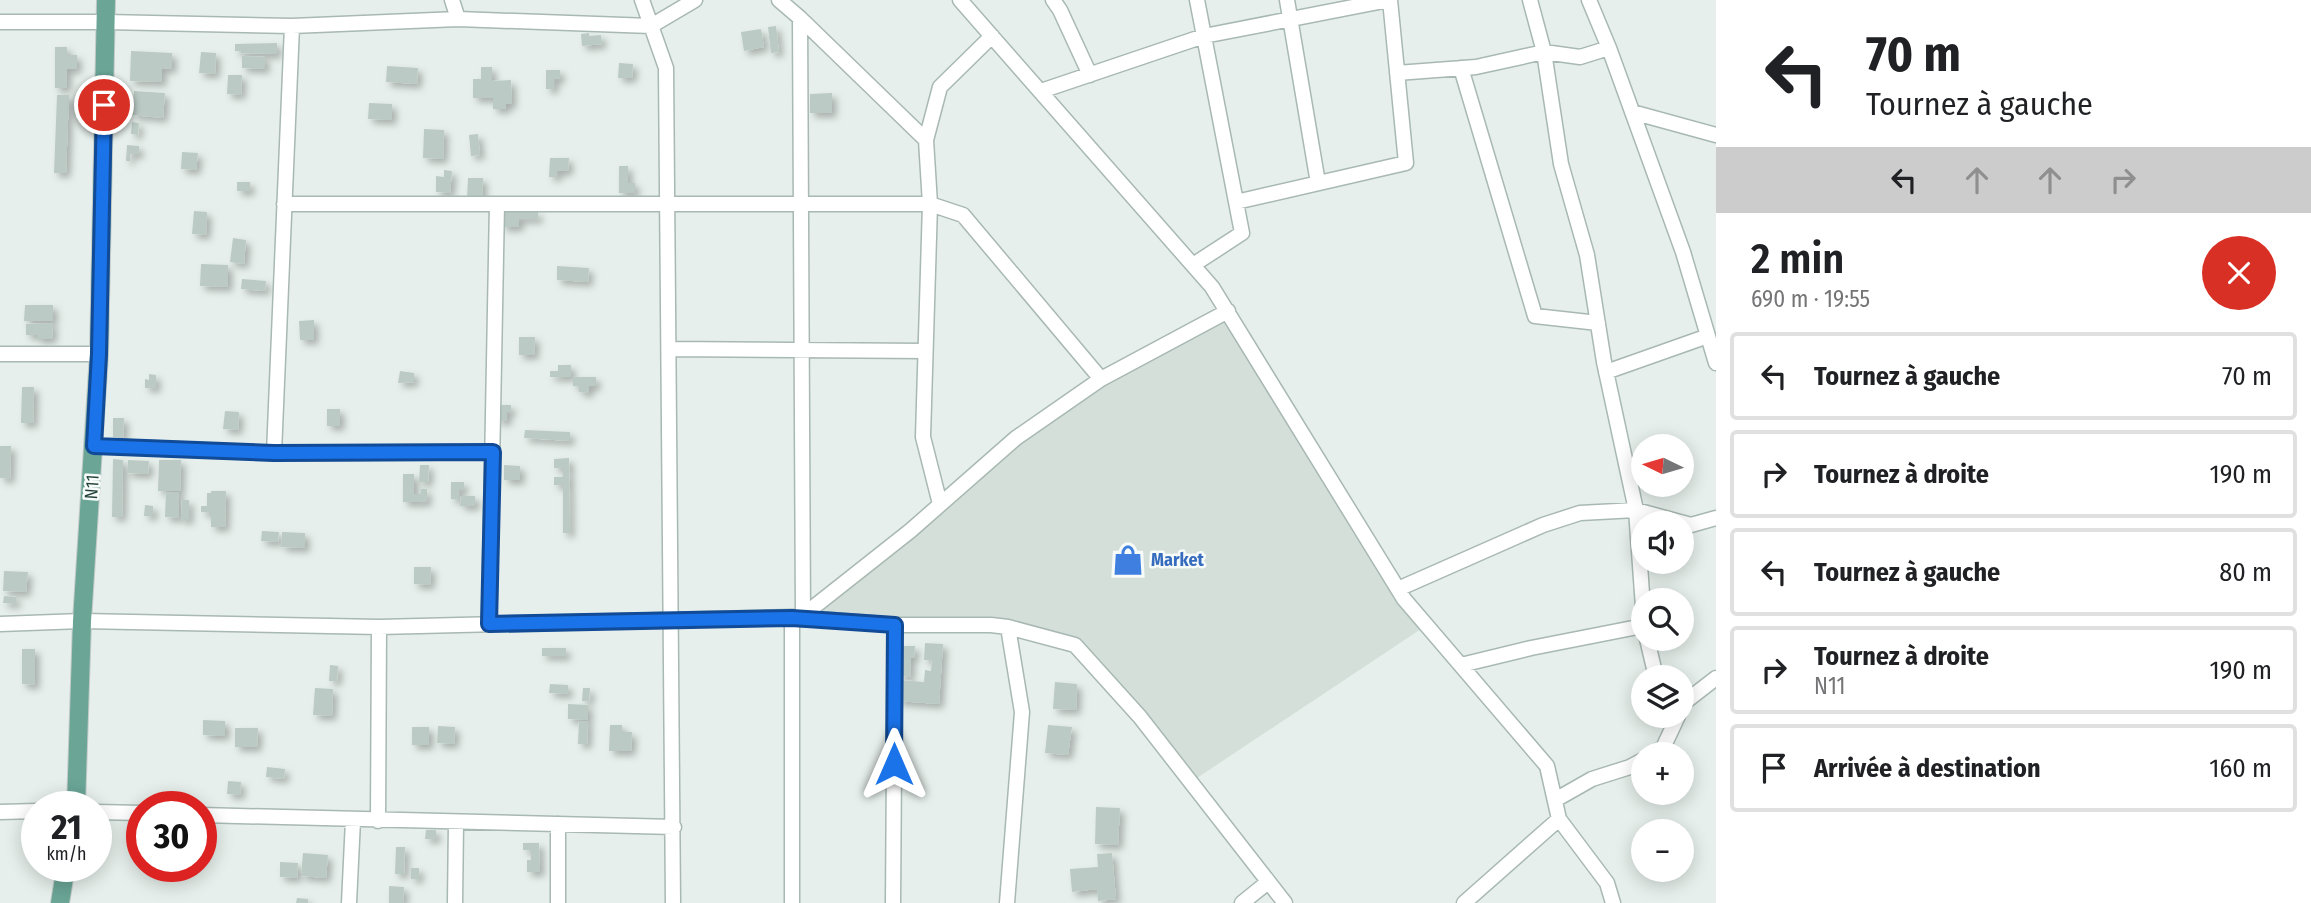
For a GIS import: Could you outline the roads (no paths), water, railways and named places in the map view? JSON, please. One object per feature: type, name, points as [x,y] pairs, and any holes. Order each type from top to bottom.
[{"type":"main road","name":"N11","points":[[77,791],[82,621],[99,354],[106,0]]},
{"type":"main road","points":[[60,903],[63,882]]},
{"type":"street","points":[[452,0],[458,19]]},
{"type":"street","points":[[642,0],[666,68],[673,903]]},
{"type":"street","points":[[0,23],[292,26],[458,19],[652,26],[695,0]]},
{"type":"street","points":[[779,0],[926,140]]},
{"type":"street","points":[[960,0],[1212,287],[1398,589],[1547,766],[1559,819],[1607,883],[1613,903]]},
{"type":"street","points":[[1053,0],[1090,75]]},
{"type":"street","points":[[1194,265],[1242,233],[1197,0]]},
{"type":"street","points":[[1287,0],[1318,183]]},
{"type":"street","points":[[1041,91],[1204,36],[1389,0],[1406,163],[1236,202]]},
{"type":"street","points":[[1531,0],[1544,52],[1561,163],[1587,255],[1606,372],[1636,510],[1642,588]]},
{"type":"street","points":[[1589,0],[1683,252],[1716,363]]},
{"type":"street","points":[[792,903],[802,204],[800,18]]},
{"type":"street","points":[[274,453],[292,26]]},
{"type":"street","points":[[940,504],[923,437],[930,204],[926,140],[940,87],[992,36]]},
{"type":"street","points":[[1397,73],[1476,67],[1544,52],[1580,57],[1609,48]]},
{"type":"street","points":[[1461,68],[1535,316],[1598,323]]},
{"type":"street","points":[[1632,113],[1716,135]]},
{"type":"street","points":[[284,204],[930,204],[963,215],[1101,380]]},
{"type":"street","points":[[489,624],[497,204]]},
{"type":"street","points":[[797,618],[940,504],[1016,438],[1101,380],[1227,311]]},
{"type":"street","points":[[1606,372],[1708,336]]},
{"type":"street","points":[[670,349],[925,351]]},
{"type":"street","points":[[0,355],[99,354]]},
{"type":"street","points":[[94,446],[274,453],[493,452]]},
{"type":"street","points":[[1398,589],[1543,525],[1580,513],[1636,510],[1691,526],[1716,519]]},
{"type":"street","points":[[0,624],[82,621],[379,627],[797,618],[895,625],[1008,627],[1074,645],[1140,717],[1285,903]]},
{"type":"street","points":[[893,903],[895,625]]},
{"type":"street","points":[[378,821],[379,627]]},
{"type":"street","points":[[1007,903],[1022,712],[1008,627]]},
{"type":"street","points":[[1461,666],[1531,648],[1631,628]]},
{"type":"street","points":[[1694,697],[1716,678]]},
{"type":"street","points":[[1555,800],[1592,779],[1631,766]]},
{"type":"street","points":[[0,812],[21,811]]},
{"type":"street","points":[[217,816],[674,827]]},
{"type":"street","points":[[1464,903],[1559,819]]},
{"type":"street","points":[[349,903],[353,820]]},
{"type":"street","points":[[455,903],[456,822]]},
{"type":"street","points":[[558,824],[558,903]]},
{"type":"street","points":[[1242,903],[1268,881]]},
{"type":"place","name":"Market","points":[[1128,560]]}]
